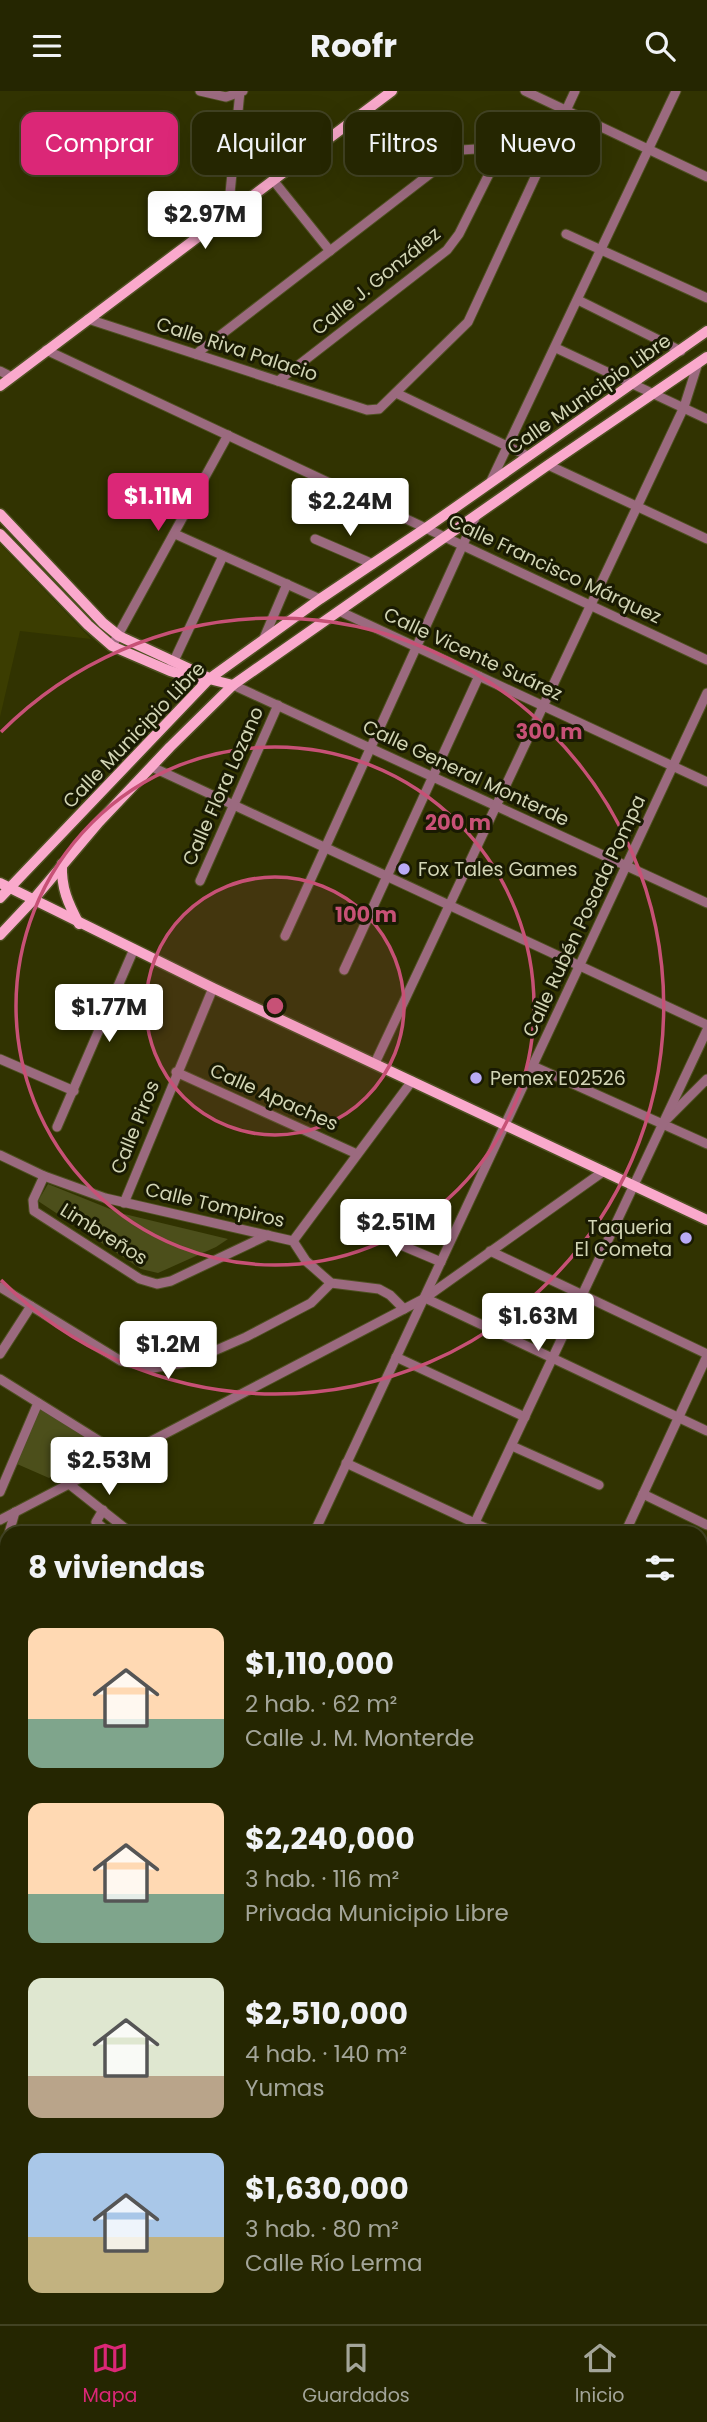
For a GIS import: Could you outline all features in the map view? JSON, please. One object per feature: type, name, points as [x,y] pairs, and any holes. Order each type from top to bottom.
[{"type":"main road","points":[[0,386],[392,91]]},
{"type":"main road","name":"Calle Municipio Libre","points":[[0,898],[209,679],[264,638],[707,331]]},
{"type":"main road","points":[[0,935],[99,822],[233,685],[702,360]]},
{"type":"main road","name":"Calle General Monterde","points":[[0,514],[103,623],[119,636],[172,666]]},
{"type":"main road","name":"Calle General Monterde","points":[[0,534],[88,625],[112,646],[233,685]]},
{"type":"main road","points":[[88,807],[99,822]]},
{"type":"main road","points":[[62,863],[61,881],[64,893],[79,924]]},
{"type":"main road","points":[[0,883],[213,988],[707,1220]]},
{"type":"street","points":[[200,91],[226,97],[241,92],[228,214]]},
{"type":"street","points":[[525,91],[707,177]]},
{"type":"street","points":[[567,111],[575,91]]},
{"type":"street","points":[[491,483],[676,91]]},
{"type":"street","points":[[196,354],[461,150],[476,149]]},
{"type":"street","name":"Calle J. González","points":[[278,381],[447,250],[459,234],[488,175]]},
{"type":"street","points":[[528,457],[396,393],[468,322],[536,175]]},
{"type":"street","points":[[274,180],[330,251]]},
{"type":"street","points":[[566,234],[707,298]]},
{"type":"street","points":[[578,300],[681,351]]},
{"type":"street","name":"Calle Riva Palacio","points":[[88,319],[367,409],[377,410],[396,393]]},
{"type":"street","points":[[556,348],[707,418]]},
{"type":"street","name":"Calle Francisco Márquez","points":[[46,350],[707,660]]},
{"type":"street","points":[[375,1063],[684,407],[702,360]]},
{"type":"street","points":[[0,371],[12,377]]},
{"type":"street","points":[[112,646],[228,435]]},
{"type":"street","points":[[548,465],[707,539]]},
{"type":"street","points":[[285,936],[476,516]]},
{"type":"street","points":[[175,534],[320,599]]},
{"type":"street","points":[[315,539],[373,564]]},
{"type":"street","points":[[172,666],[223,556]]},
{"type":"street","points":[[264,638],[287,584]]},
{"type":"street","name":"Calle Vicente Suárez","points":[[339,611],[707,782]]},
{"type":"street","points":[[344,970],[480,676]]},
{"type":"street","name":"Calle General Monterde","points":[[233,685],[707,903]]},
{"type":"street","name":"Calle Rubén Posada Pompa","points":[[317,1526],[707,693]]},
{"type":"street","name":"Calle Flora Lozano","points":[[200,881],[278,705]]},
{"type":"street","points":[[152,767],[707,1025]]},
{"type":"street","points":[[57,1127],[134,949]]},
{"type":"street","name":"Calle Piros","points":[[124,1203],[213,988]]},
{"type":"street","points":[[474,1526],[707,1030]]},
{"type":"street","points":[[0,1059],[74,1091]]},
{"type":"street","points":[[533,1066],[707,1145]]},
{"type":"street","name":"Calle Apaches","points":[[177,1072],[357,1154]]},
{"type":"street","points":[[662,1124],[707,1079]]},
{"type":"street","points":[[293,1241],[412,1081]]},
{"type":"street","name":"Calle Tompiros","points":[[0,1155],[44,1176],[124,1203],[293,1241],[306,1261],[331,1283]]},
{"type":"street","points":[[0,1520],[425,1298],[604,1171]]},
{"type":"street","name":"Limbreños","points":[[44,1176],[33,1200],[34,1211],[140,1279],[156,1284],[171,1281],[268,1235]]},
{"type":"street","points":[[363,1229],[440,1262]]},
{"type":"street","points":[[490,1251],[707,1355],[628,1526]]},
{"type":"street","points":[[0,1287],[121,1361],[153,1369],[189,1362],[246,1337],[311,1303],[331,1283],[379,1289],[390,1294],[404,1308]]},
{"type":"street","points":[[425,1298],[707,1431]]},
{"type":"street","points":[[0,1354],[31,1306]]},
{"type":"street","points":[[396,1357],[525,1417]]},
{"type":"street","points":[[0,1379],[121,1455]]},
{"type":"street","points":[[0,1492],[38,1403]]},
{"type":"street","points":[[512,1446],[599,1485]]},
{"type":"street","points":[[346,1463],[481,1526]]},
{"type":"street","points":[[69,1484],[122,1526]]},
{"type":"street","points":[[643,1494],[707,1525]]},
{"type":"street","points":[[101,1526],[96,1522],[103,1510]]},
{"type":"street","points":[[11,1526],[15,1513]]},
{"type":"shaded area","points":[[0,544],[91,639],[20,631],[0,717]]},
{"type":"green space","points":[[48,1184],[120,1213],[228,1239],[158,1273],[141,1269],[38,1201]]},
{"type":"green space","points":[[40,1409],[108,1452],[49,1478],[17,1464]]},
{"type":"place","name":"Fox Tales Games","points":[[404,869]]},
{"type":"place","name":"Pemex E02526","points":[[476,1078]]},
{"type":"place","name":"Taqueria El Cometa","points":[[686,1238]]}]
